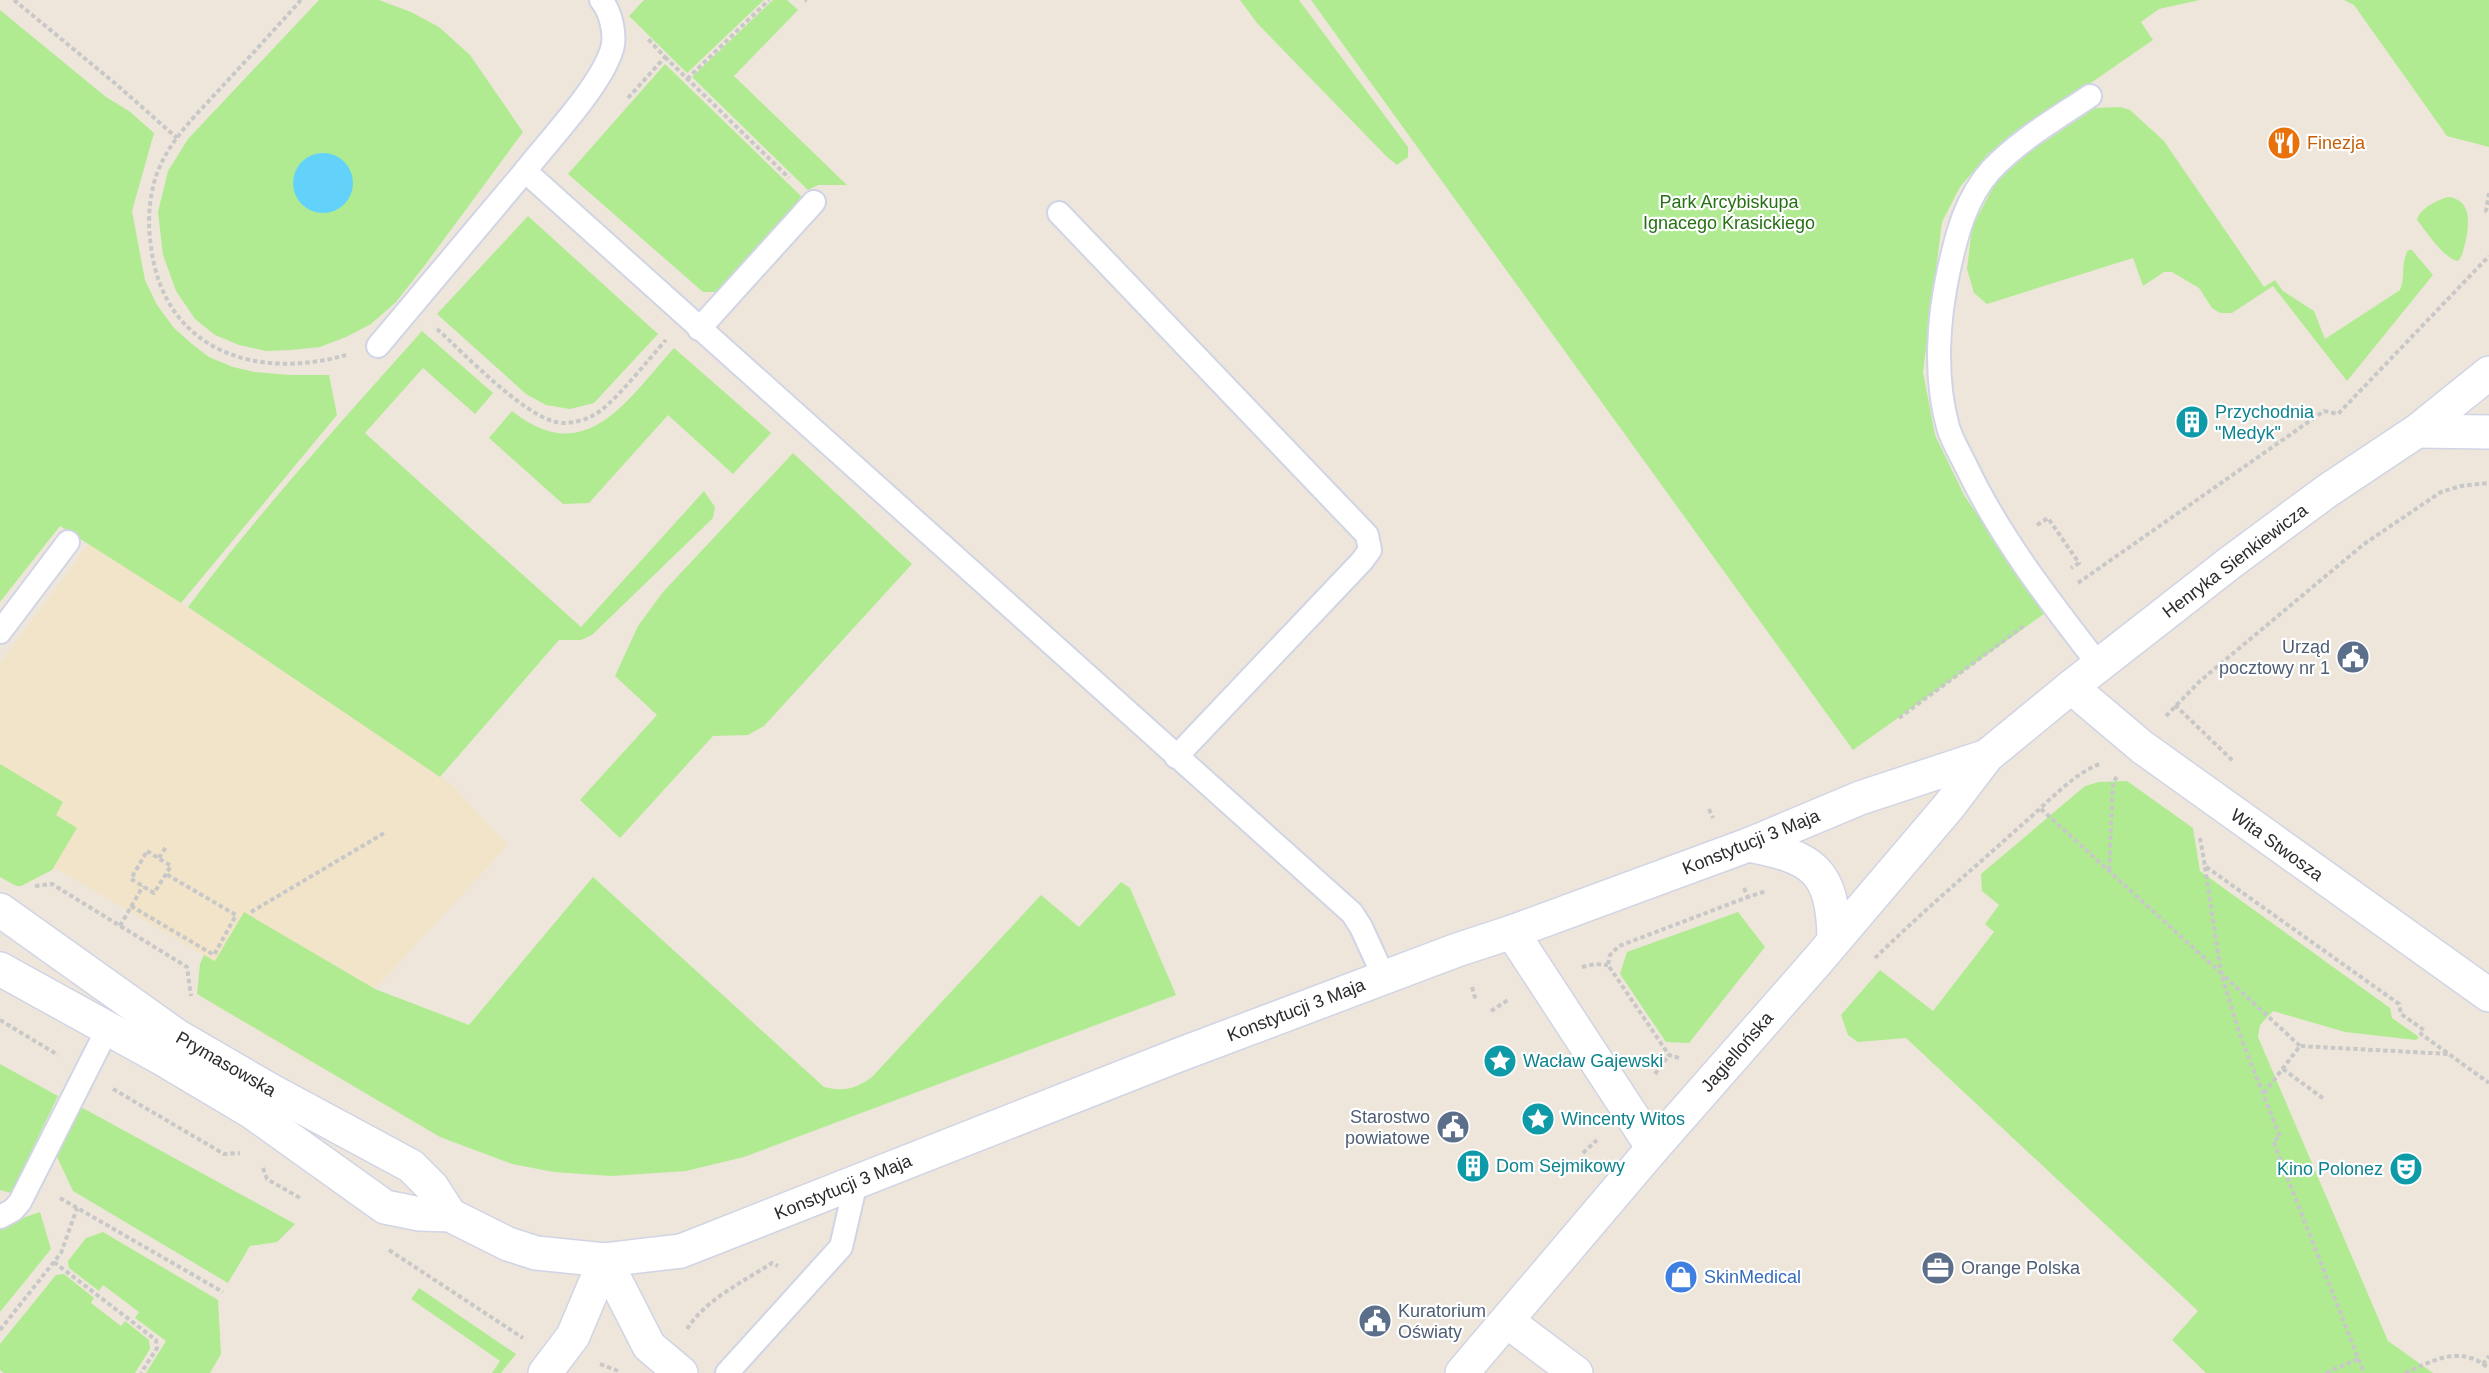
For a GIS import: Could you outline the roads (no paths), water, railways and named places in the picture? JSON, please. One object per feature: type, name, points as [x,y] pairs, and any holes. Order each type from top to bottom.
[{"type":"street","name":"Henryka Sienkiewicza","points":[[1987,756],[2099,665],[2317,498],[2417,431],[2489,373]]},
{"type":"street","points":[[2417,431],[2489,432]]},
{"type":"street","name":"Wita Stwosza","points":[[2071,687],[2142,747],[2489,995]]},
{"type":"street","name":"Konstytucji 3 Maja","points":[[605,1260],[681,1251],[1176,1056],[1384,977],[1748,845],[1860,798],[1987,756]]},
{"type":"street","name":"Jagiellońska","points":[[1462,1373],[1949,806],[1987,756]]},
{"type":"street","points":[[1748,845],[1779,851],[1805,862],[1822,877],[1830,895],[1834,939]]},
{"type":"street","name":"Prymasowska","points":[[0,910],[177,1036],[411,1166],[432,1187],[450,1215]]},
{"type":"street","points":[[1512,932],[1653,1148]]},
{"type":"street","name":"Prymasowska","points":[[0,969],[108,1028],[252,1112],[385,1208],[420,1215],[450,1215],[508,1244],[536,1253],[605,1260]]},
{"type":"street","points":[[544,1373],[573,1336],[605,1260]]},
{"type":"street","points":[[605,1260],[649,1346],[681,1373]]},
{"type":"street","points":[[1507,1321],[1576,1373]]},
{"type":"lane","points":[[378,346],[525,171],[599,77],[612,50],[610,17],[601,0]]},
{"type":"lane","points":[[2090,96],[2027,139],[1992,169],[1974,193],[1958,230],[1944,293],[1939,375],[1948,428],[1986,507],[2053,606],[2099,665]]},
{"type":"lane","points":[[525,171],[1352,913],[1384,977]]},
{"type":"lane","points":[[699,329],[814,202]]},
{"type":"lane","points":[[1059,213],[1367,535],[1370,550],[1362,561],[1176,757]]},
{"type":"lane","points":[[0,632],[68,542]]},
{"type":"lane","points":[[0,1217],[17,1207],[108,1028]]},
{"type":"lane","points":[[727,1373],[841,1247],[856,1182]]},
{"type":"water","points":[[317,153],[329,153],[340,158],[348,166],[353,183],[351,195],[340,208],[329,213],[317,213],[306,208],[298,200],[293,189],[293,177],[298,166],[306,158]]},
{"type":"place","name":"Finezja","points":[[2284,143]]},
{"type":"place","name":"Przychodnia \"Medyk\"","points":[[2192,422]]},
{"type":"place","name":"Urząd pocztowy nr 1","points":[[2353,657]]},
{"type":"place","name":"Wacław Gajewski","points":[[1500,1061]]},
{"type":"place","name":"Wincenty Witos","points":[[1538,1119]]},
{"type":"place","name":"Starostwo powiatowe","points":[[1453,1127]]},
{"type":"place","name":"Dom Sejmikowy","points":[[1473,1166]]},
{"type":"place","name":"Kino Polonez","points":[[2406,1169]]},
{"type":"place","name":"Orange Polska","points":[[1938,1268]]},
{"type":"place","name":"SkinMedical","points":[[1681,1277]]},
{"type":"place","name":"Kuratorium Oświaty","points":[[1375,1321]]},
{"type":"park label","name":"Park Arcybiskupa Ignacego Krasickiego","points":[[1729,212]]}]
